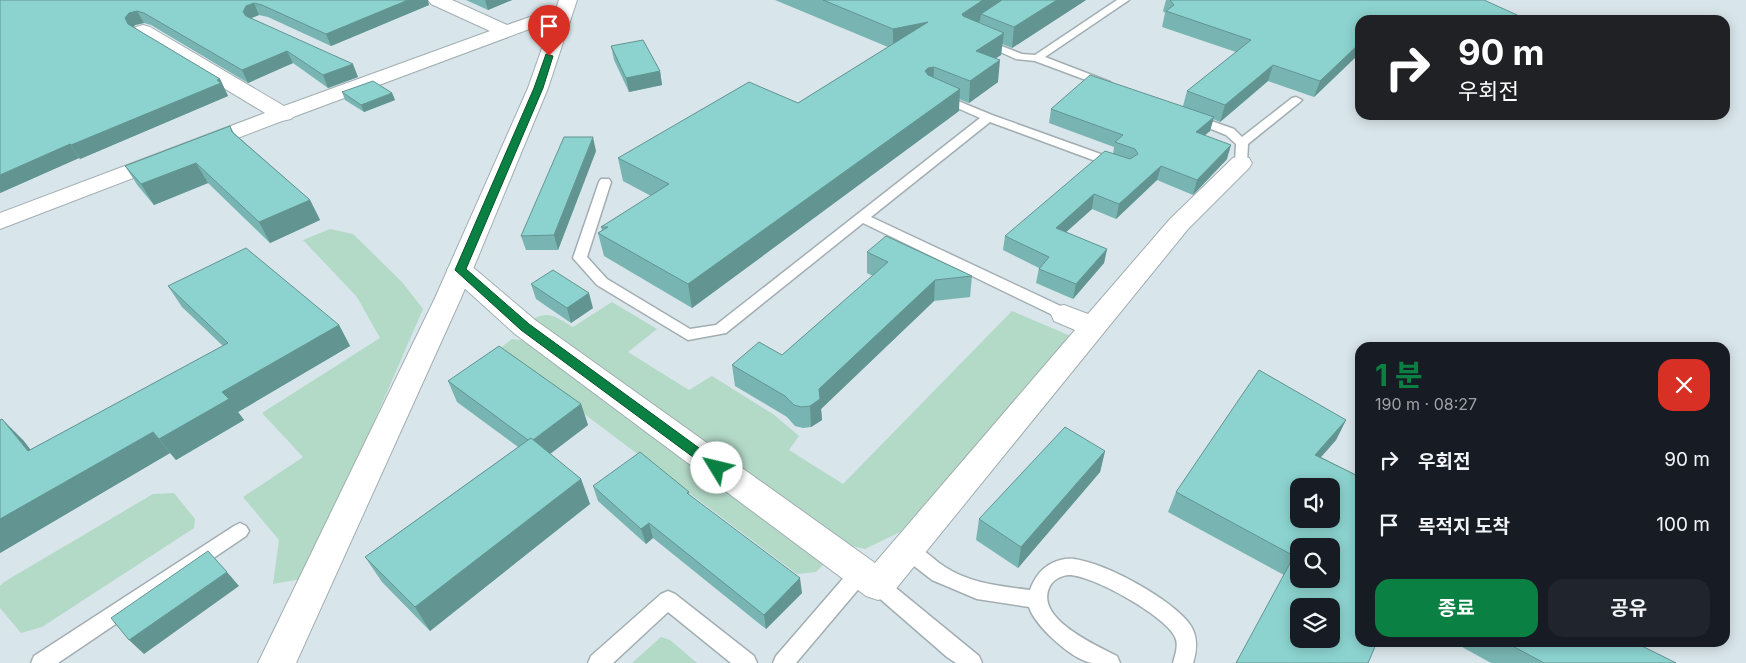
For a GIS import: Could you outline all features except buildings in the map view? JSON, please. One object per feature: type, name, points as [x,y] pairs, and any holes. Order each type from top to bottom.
[{"type":"street","points":[[437,0],[506,31]]},
{"type":"street","points":[[0,222],[506,31],[566,5]]},
{"type":"street","points":[[277,663],[460,270],[538,88],[566,5]]},
{"type":"street","points":[[143,31],[284,115]]},
{"type":"street","points":[[356,67],[381,78]]},
{"type":"street","points":[[460,270],[525,327],[869,579],[907,549],[1094,328],[1179,224],[1241,153]]},
{"type":"street","points":[[1064,314],[1094,328]]},
{"type":"lane","points":[[1037,58],[1124,0]]},
{"type":"lane","points":[[976,39],[1020,57],[1037,58],[1120,90]]},
{"type":"lane","points":[[932,93],[988,117],[1127,168]]},
{"type":"lane","points":[[1184,114],[1230,132],[1241,153],[1296,100]]},
{"type":"lane","points":[[605,182],[580,258],[602,282],[688,334],[704,334],[721,329],[988,117]]},
{"type":"lane","points":[[861,217],[1064,314]]},
{"type":"lane","points":[[41,663],[240,531]]},
{"type":"lane","points":[[907,549],[939,574],[984,593],[1037,599]]},
{"type":"lane","points":[[1110,663],[1059,633],[1048,624],[1040,612],[1037,599],[1040,587],[1046,577],[1056,570],[1069,566],[1084,568],[1097,573],[1161,609],[1175,619],[1184,633],[1187,648],[1183,663]]},
{"type":"lane","points":[[782,663],[869,579],[972,663]]},
{"type":"lane","points":[[598,663],[668,600],[747,663]]},
{"type":"green space","points":[[330,229],[353,234],[402,282],[423,309],[306,578],[273,584],[279,540],[243,497],[303,457],[262,413],[380,338],[357,297],[303,240]]},
{"type":"green space","points":[[612,302],[657,329],[628,352],[689,390],[712,376],[773,414],[799,436],[789,450],[843,484],[1012,311],[1073,337],[900,532],[865,549],[844,544],[534,323],[535,318],[550,315],[573,327]]},
{"type":"green space","points":[[512,339],[528,341],[817,552],[823,565],[816,572],[797,574],[506,355],[502,347]]},
{"type":"green space","points":[[174,493],[195,519],[194,528],[42,627],[21,633],[0,608],[0,586],[4,582],[153,494]]},
{"type":"green space","points":[[661,637],[670,640],[697,663],[632,663]]},
{"type":"route","points":[[549,56],[538,88],[460,270],[525,327],[717,468]]}]
